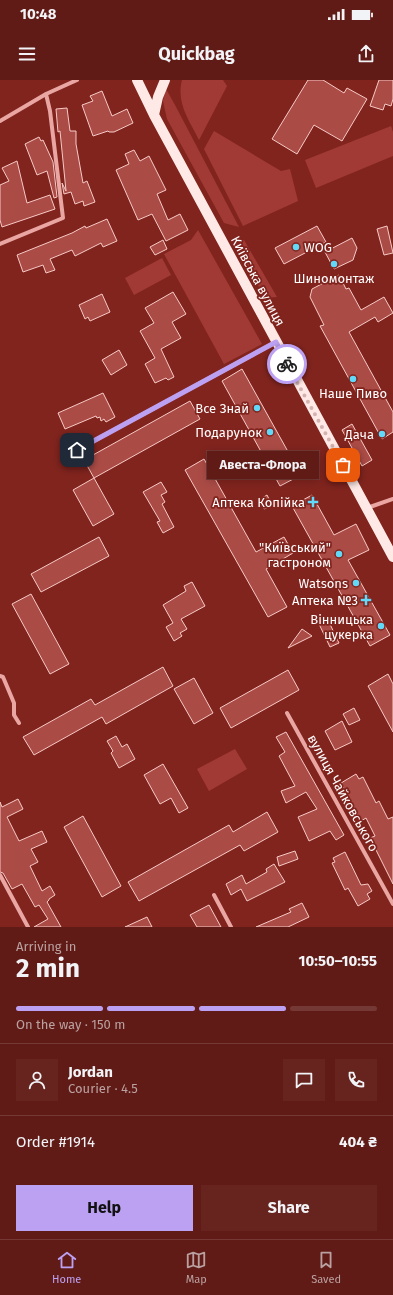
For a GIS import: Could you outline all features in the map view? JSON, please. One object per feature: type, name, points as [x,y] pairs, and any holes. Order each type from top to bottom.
[{"type":"main road","name":"Київська вулиця","points":[[137,80],[154,115],[276,342],[393,556]]},
{"type":"main road","points":[[154,115],[158,98],[165,80]]},
{"type":"street","points":[[62,80],[64,86]]},
{"type":"street","points":[[0,121],[46,94],[77,80]]},
{"type":"street","points":[[0,244],[63,218],[50,111],[46,94]]},
{"type":"street","points":[[77,450],[276,342]]},
{"type":"street","points":[[366,508],[393,499]]},
{"type":"street","points":[[0,676],[3,677],[14,702],[14,715],[19,723]]},
{"type":"street","name":"вулиця Чайковського","points":[[287,713],[393,904]]},
{"type":"street","points":[[0,875],[28,927]]},
{"type":"street","points":[[214,895],[231,927]]},
{"type":"shaded area","points":[[182,80],[223,80],[227,86],[199,140],[182,104]]},
{"type":"shaded area","points":[[166,89],[239,227],[224,223],[167,119],[163,101]]},
{"type":"shaded area","points":[[391,126],[393,132],[393,156],[316,188],[305,160]]},
{"type":"shaded area","points":[[214,131],[281,171],[290,169],[298,201],[243,226],[204,149]]},
{"type":"shaded area","points":[[198,230],[262,344],[224,364],[164,254],[191,240]]},
{"type":"shaded area","points":[[239,239],[244,240],[277,297],[265,298],[234,242]]},
{"type":"shaded area","points":[[162,258],[171,275],[134,295],[125,278]]},
{"type":"shaded area","points":[[235,749],[247,769],[209,791],[197,769]]},
{"type":"building","points":[[308,80],[323,80],[344,93],[347,88],[367,99],[342,141],[314,125],[297,154],[272,139]]},
{"type":"building","points":[[379,80],[393,80],[393,99],[391,106],[385,104],[383,110],[370,106]]},
{"type":"building","points":[[102,91],[112,116],[127,109],[133,123],[114,132],[108,131],[93,136],[82,105],[93,101],[90,96]]},
{"type":"building","points":[[67,108],[70,131],[76,131],[76,144],[83,183],[87,181],[95,202],[84,206],[83,201],[75,204],[71,192],[64,194],[62,183],[66,191],[60,131],[58,132],[56,109]]},
{"type":"building","points":[[39,137],[41,141],[43,140],[53,162],[57,197],[54,198],[47,171],[37,175],[25,144]]},
{"type":"building","points":[[134,150],[140,161],[149,156],[166,190],[157,194],[168,220],[180,214],[188,230],[166,241],[152,214],[138,220],[116,170],[129,164],[125,154]]},
{"type":"building","points":[[17,161],[27,203],[50,195],[55,209],[2,227],[0,220],[0,185],[9,181],[2,168]]},
{"type":"building","points":[[107,219],[117,241],[103,247],[101,243],[75,256],[72,250],[50,259],[55,270],[46,273],[43,265],[23,272],[17,255],[72,233],[85,226],[86,228]]},
{"type":"building","points":[[317,226],[326,242],[284,264],[275,248]]},
{"type":"building","points":[[387,226],[393,253],[384,255],[377,229]]},
{"type":"building","points":[[352,238],[357,248],[353,260],[334,269],[325,252]]},
{"type":"building","points":[[163,240],[167,249],[155,255],[150,247]]},
{"type":"building","points":[[339,275],[346,289],[349,288],[361,310],[384,297],[393,313],[378,322],[375,317],[349,332],[393,412],[393,432],[382,439],[320,326],[324,325],[310,297],[312,289]]},
{"type":"building","points":[[173,292],[186,314],[172,322],[181,338],[161,349],[174,377],[168,380],[166,378],[155,383],[145,364],[155,358],[140,331],[154,323],[145,308]]},
{"type":"building","points":[[102,294],[110,312],[90,321],[88,317],[85,319],[79,305]]},
{"type":"building","points":[[119,350],[127,365],[111,375],[102,360]]},
{"type":"building","points":[[242,369],[301,475],[280,486],[222,381]]},
{"type":"building","points":[[103,393],[115,417],[106,422],[104,419],[101,421],[100,417],[97,418],[96,416],[65,429],[58,413]]},
{"type":"building","points":[[190,401],[200,419],[94,478],[84,460]]},
{"type":"building","points":[[352,424],[372,460],[362,466],[342,430]]},
{"type":"building","points":[[204,459],[256,552],[284,537],[293,553],[266,569],[287,607],[268,617],[185,470]]},
{"type":"building","points":[[94,478],[114,514],[93,526],[73,490]]},
{"type":"building","points":[[161,482],[167,492],[161,495],[165,502],[162,504],[174,527],[163,533],[157,522],[160,521],[143,492]]},
{"type":"building","points":[[267,495],[272,505],[264,509],[259,500]]},
{"type":"building","points":[[312,495],[334,535],[356,524],[369,550],[348,560],[390,635],[370,646],[292,506]]},
{"type":"building","points":[[99,537],[109,556],[41,592],[31,574]]},
{"type":"building","points":[[192,582],[205,606],[181,619],[187,629],[180,633],[182,636],[174,641],[166,627],[173,623],[163,605],[186,591],[184,586]]},
{"type":"building","points":[[31,594],[69,664],[50,674],[12,604]]},
{"type":"building","points":[[328,620],[339,643],[330,647],[319,624]]},
{"type":"building","points":[[302,629],[312,636],[288,648]]},
{"type":"building","points":[[163,667],[173,686],[106,724],[102,717],[34,755],[23,737],[91,699],[95,705]]},
{"type":"building","points":[[288,670],[299,690],[231,728],[220,708]]},
{"type":"building","points":[[388,674],[393,684],[393,732],[368,686]]},
{"type":"building","points":[[194,678],[213,713],[194,724],[174,689]]},
{"type":"building","points":[[354,708],[360,720],[349,725],[343,714]]},
{"type":"building","points":[[342,721],[352,742],[335,750],[325,731]]},
{"type":"building","points":[[286,732],[344,835],[336,840],[330,831],[309,841],[298,817],[317,809],[306,792],[286,803],[281,791],[295,786],[279,756],[285,752],[276,737]]},
{"type":"building","points":[[116,736],[122,747],[127,744],[135,759],[119,768],[111,753],[113,751],[107,741]]},
{"type":"building","points":[[163,764],[188,808],[179,813],[171,798],[160,804],[144,775]]},
{"type":"building","points":[[356,774],[359,779],[363,777],[376,803],[379,801],[388,819],[393,817],[393,884],[370,838],[375,836],[366,818],[361,821],[341,783]]},
{"type":"building","points":[[18,799],[23,809],[7,817],[19,841],[42,831],[47,842],[31,849],[38,862],[30,866],[42,891],[50,886],[55,895],[47,902],[61,927],[34,927],[48,919],[39,905],[35,907],[22,884],[12,889],[3,873],[0,872],[0,802],[2,807]]},
{"type":"building","points":[[267,812],[278,832],[244,851],[240,845],[139,901],[128,882],[229,825],[233,832]]},
{"type":"building","points":[[83,816],[121,886],[102,897],[64,827]]},
{"type":"building","points":[[295,851],[298,859],[279,866],[277,857]]},
{"type":"building","points":[[345,852],[361,885],[368,884],[372,891],[367,894],[370,899],[358,906],[348,888],[345,890],[332,863],[335,862],[333,858]]},
{"type":"building","points":[[274,864],[285,882],[247,901],[241,889],[231,895],[226,884],[242,875],[246,884],[267,872],[266,869]]},
{"type":"building","points":[[302,903],[309,917],[288,927],[256,927],[291,912],[289,909]]},
{"type":"building","points":[[209,905],[221,927],[197,927],[190,915]]},
{"type":"building","points":[[147,917],[152,927],[125,927]]},
{"type":"way so far","points":[[287,364],[343,465]]},
{"type":"place","name":"WOG","points":[[296,247]]},
{"type":"place","name":"Шиномонтаж","points":[[334,264]]},
{"type":"place","name":"Наше Пиво","points":[[353,379]]},
{"type":"place","name":"Все Знай","points":[[257,408]]},
{"type":"place","name":"Подарунок","points":[[270,432]]},
{"type":"place","name":"Дача","points":[[382,434]]},
{"type":"place","name":"Авеста-Флора","points":[[343,465]]},
{"type":"place","name":"Аптека Копійка","points":[[313,502]]},
{"type":"place","name":"\"Київський\" гастроном","points":[[339,554]]},
{"type":"place","name":"Watsons","points":[[356,583]]},
{"type":"place","name":"Аптека №3","points":[[366,600]]},
{"type":"place","name":"Вінницька цукерка","points":[[381,626]]},
{"type":"route","points":[[77,450],[276,342],[287,364]]}]
